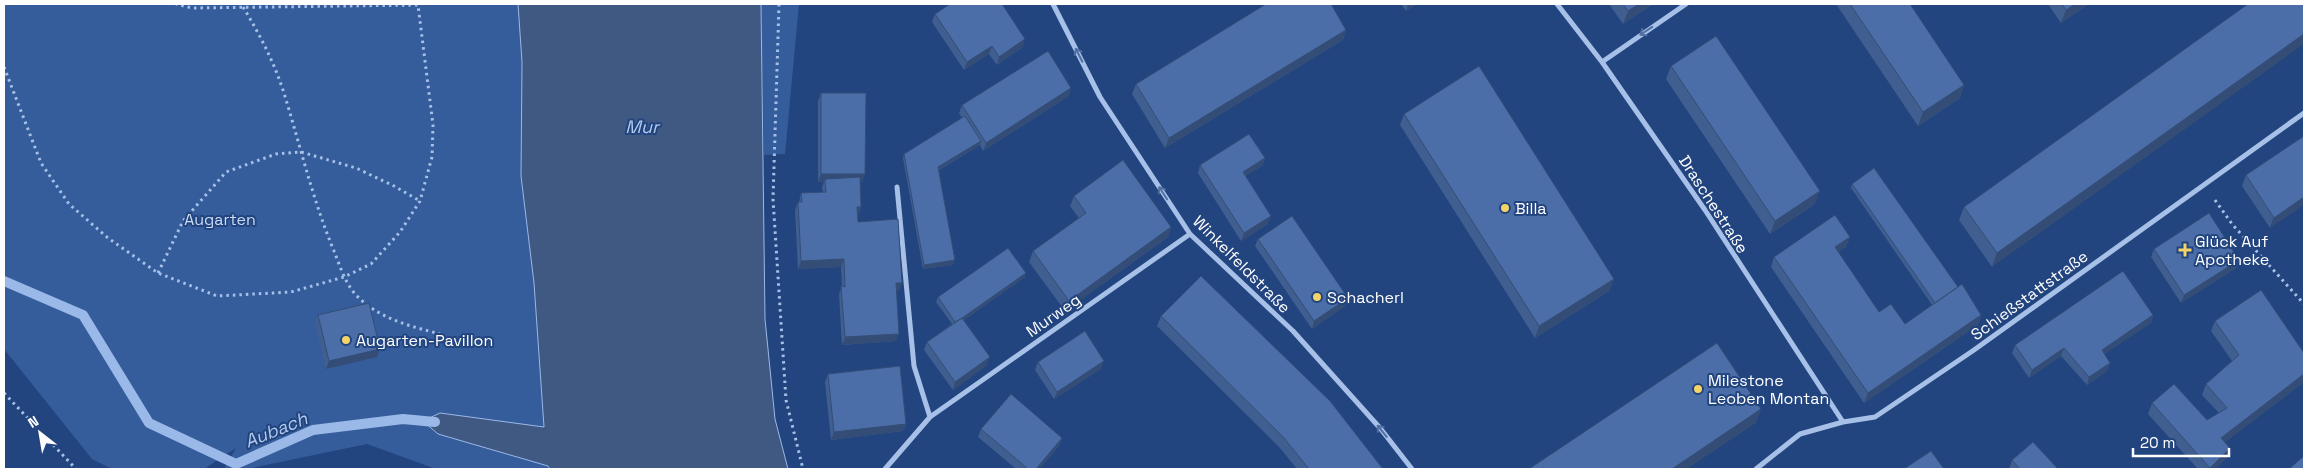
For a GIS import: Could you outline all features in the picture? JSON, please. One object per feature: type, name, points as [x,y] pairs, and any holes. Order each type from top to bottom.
[{"type":"street","name":"Winkelfeldstraße","points":[[1053,4],[1100,97],[1190,234],[1293,331],[1380,428],[1412,469]]},
{"type":"street","name":"Draschestraße","points":[[1558,4],[1602,62],[1705,210],[1843,422]]},
{"type":"street","points":[[1602,62],[1686,4]]},
{"type":"street","name":"Schießstattstraße","points":[[1756,469],[1800,434],[1843,422],[1875,418],[1974,350],[2304,114]]},
{"type":"street","points":[[897,187],[914,366],[930,418]]},
{"type":"street","name":"Murweg","points":[[885,469],[930,418],[1190,234]]},
{"type":"path","points":[[4,66],[42,163],[69,204],[108,238],[158,273],[217,296],[292,292],[344,277],[371,264],[400,232],[420,201],[432,157],[433,125],[418,5],[192,8],[176,4]]},
{"type":"path","points":[[779,4],[773,199],[786,400],[803,469]]},
{"type":"path","points":[[243,7],[265,43],[287,101],[315,203],[344,277],[355,294],[370,308],[403,325],[440,334]]},
{"type":"path","points":[[158,273],[183,221],[226,172],[276,154],[301,152],[356,168],[420,201]]},
{"type":"path","points":[[2204,186],[2232,224],[2304,304]]},
{"type":"path","points":[[4,393],[76,469]]},
{"type":"green space","name":"Augarten","points":[[4,4],[518,4],[522,62],[521,176],[534,283],[544,428],[440,413],[548,466],[550,469],[436,469],[367,444],[247,469],[224,469],[236,448],[204,469],[112,469],[92,459],[4,349]]},
{"type":"green space","points":[[761,4],[799,4],[785,154],[764,155]]},
{"type":"water","name":"Mur","points":[[518,4],[761,4],[765,319],[775,419],[788,469],[550,469],[548,466],[438,434],[423,421],[440,413],[544,427],[534,283],[521,176],[522,62]]},
{"type":"building","points":[[950,4],[1002,4],[1025,39],[999,57],[992,46],[967,62],[935,14]]},
{"type":"building","points":[[1266,4],[1331,4],[1346,30],[1169,138],[1136,84]]},
{"type":"building","points":[[1623,4],[1639,4],[1628,11]]},
{"type":"building","points":[[1850,4],[1910,4],[1964,85],[1923,112]]},
{"type":"building","points":[[2062,4],[2075,4],[2066,10]]},
{"type":"building","points":[[2248,4],[2304,4],[2304,34],[1997,253],[1964,207]]},
{"type":"building","points":[[1716,36],[1820,191],[1775,221],[1671,66]]},
{"type":"building","points":[[1048,51],[1071,88],[986,143],[962,105]]},
{"type":"building","name":"Billa","points":[[1479,66],[1614,279],[1539,326],[1404,114]]},
{"type":"building","points":[[821,93],[866,93],[865,174],[821,174]]},
{"type":"building","points":[[965,116],[981,141],[938,167],[955,260],[924,265],[904,154]]},
{"type":"building","points":[[1249,134],[1265,158],[1243,172],[1271,216],[1244,233],[1200,165]]},
{"type":"building","points":[[2304,136],[2304,197],[2274,218],[2246,175]]},
{"type":"building","points":[[1123,160],[1171,227],[1069,301],[1033,251],[1086,213],[1074,196]]},
{"type":"building","points":[[1874,168],[1958,287],[1935,303],[1852,184]]},
{"type":"building","points":[[860,177],[861,207],[857,207],[858,222],[898,219],[902,283],[896,283],[899,334],[845,337],[841,286],[845,287],[844,259],[801,261],[798,202],[802,202],[801,193],[826,192],[825,179]]},
{"type":"building","points":[[2209,213],[2239,260],[2184,295],[2154,249]]},
{"type":"building","points":[[1835,215],[1850,237],[1835,247],[1879,312],[1891,304],[1905,324],[1962,284],[1981,315],[1868,393],[1774,257]]},
{"type":"building","points":[[1292,216],[1348,298],[1314,321],[1258,239]]},
{"type":"building","points":[[1008,248],[1026,273],[955,322],[938,297]]},
{"type":"building","points":[[2123,271],[2153,315],[2102,350],[2110,363],[2089,377],[2064,348],[2032,370],[2015,345]]},
{"type":"building","points":[[1201,276],[1330,401],[1383,469],[1309,469],[1284,438],[1161,316]]},
{"type":"building","points":[[2261,290],[2304,353],[2304,374],[2221,438],[2230,448],[2210,468],[2152,403],[2174,384],[2207,420],[2227,408],[2206,384],[2239,355],[2215,321]]},
{"type":"building","name":"Augarten-Pavillon","points":[[369,303],[380,349],[329,361],[318,315]]},
{"type":"building","points":[[962,318],[990,357],[955,382],[927,342]]},
{"type":"building","points":[[1085,331],[1104,361],[1057,392],[1038,362]]},
{"type":"building","name":"Milestone Leoben Montan","points":[[1717,343],[1761,409],[1672,469],[1529,469]]},
{"type":"building","points":[[900,366],[906,424],[834,432],[828,374]]},
{"type":"building","points":[[1011,394],[1062,438],[1036,469],[1028,469],[981,429]]},
{"type":"building","points":[[2033,442],[2058,469],[2020,469],[2012,460]]},
{"type":"building","points":[[1931,451],[1944,469],[1904,469]]},
{"type":"building","points":[[2304,456],[2304,469],[2289,469]]},
{"type":"waterway","name":"Aubach","points":[[4,281],[83,315],[149,423],[236,464],[313,430],[403,419],[435,422]]},
{"type":"place","name":"Billa","points":[[1505,208]]},
{"type":"place","name":"Glück Auf Apotheke","points":[[2185,250]]},
{"type":"place","name":"Schacherl","points":[[1317,297]]},
{"type":"place","name":"Augarten-Pavillon","points":[[346,340]]},
{"type":"place","name":"Milestone Leoben Montan","points":[[1698,389]]}]
